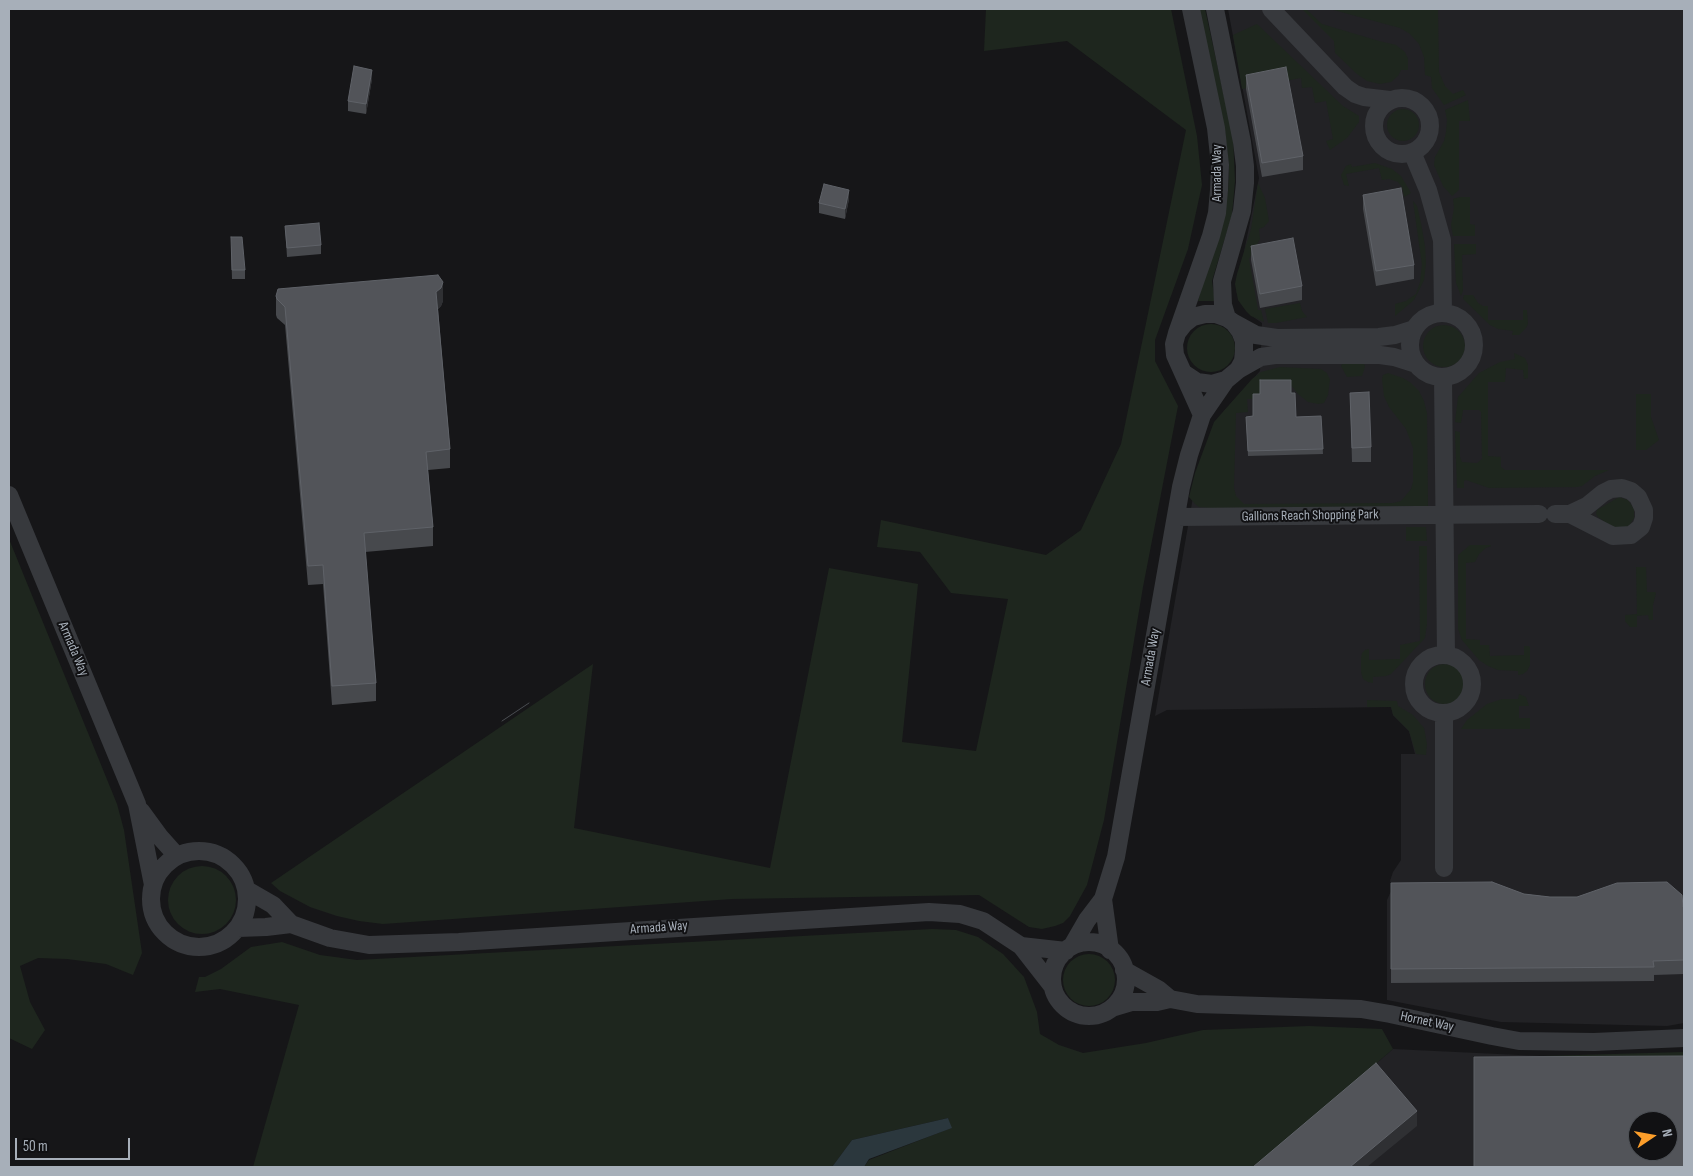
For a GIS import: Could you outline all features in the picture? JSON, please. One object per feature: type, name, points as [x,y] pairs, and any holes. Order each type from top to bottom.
[{"type":"street","name":"Armada Way","points":[[1191,9],[1216,128],[1220,165],[1220,190],[1211,236],[1177,334],[1174,344],[1174,355],[1178,365],[1185,374],[1202,415]]},
{"type":"street","name":"Armada Way","points":[[1112,1008],[1096,1016],[1078,1014],[1063,1005],[1056,997],[1053,987],[1054,967],[1102,899],[1116,857],[1176,517],[1189,455],[1202,415],[1242,361],[1244,346],[1240,331],[1230,321],[1223,304],[1222,281],[1242,211],[1245,166],[1242,142],[1215,9]]},
{"type":"street","points":[[1271,9],[1345,87],[1355,94],[1390,100],[1410,98],[1424,108],[1430,124],[1429,133],[1426,141],[1412,152],[1396,153],[1388,150],[1377,138],[1374,130],[1374,121],[1382,106],[1390,100]]},
{"type":"street","points":[[1412,152],[1428,190],[1442,240],[1443,313]]},
{"type":"street","points":[[1185,374],[1197,382],[1212,384],[1232,375],[1261,357],[1275,355],[1380,355],[1394,356],[1416,364],[1428,374],[1443,378],[1453,376],[1469,364],[1473,355],[1473,335],[1465,323],[1453,314],[1443,313],[1426,317],[1414,329],[1411,338],[1410,347],[1416,364]]},
{"type":"street","points":[[1177,334],[1184,324],[1199,315],[1216,314],[1256,335],[1277,338],[1380,337],[1414,329]]},
{"type":"street","points":[[1443,378],[1446,655]]},
{"type":"street","name":"Armada Way","points":[[9,495],[137,804],[153,885],[152,909],[162,930],[176,941],[194,947],[211,946],[226,939],[238,928],[291,924],[330,938],[369,945],[459,942],[846,916],[944,912],[960,914],[983,921],[1021,946],[1053,987]]},
{"type":"street","name":"Gallions Reach Shopping Park","points":[[1176,517],[1555,514]]},
{"type":"street","points":[[1438,655],[1455,657],[1468,668],[1472,676],[1473,685],[1467,701],[1461,708],[1453,712],[1444,713],[1435,712],[1428,708],[1416,695],[1414,686],[1415,678],[1423,663],[1438,655]]},
{"type":"street","points":[[1444,713],[1444,868]]},
{"type":"street","name":"Armada Way","points":[[137,804],[160,837],[177,856]]},
{"type":"street","points":[[153,885],[162,868],[177,856],[200,850],[222,856],[234,865],[242,876],[247,890],[247,910],[238,928]]},
{"type":"street","name":"Armada Way","points":[[247,890],[273,905],[291,924]]},
{"type":"street","name":"Armada Way","points":[[1102,899],[1110,950]]},
{"type":"street","name":"Armada Way","points":[[1021,946],[1069,948],[1082,943],[1092,943],[1110,950],[1119,958],[1124,970]]},
{"type":"street","points":[[1112,1008],[1121,997],[1125,984],[1124,970]]},
{"type":"street","name":"Hornet Way","points":[[1124,970],[1158,989],[1170,999]]},
{"type":"street","name":"Hornet Way","points":[[1112,1008],[1132,1002],[1157,1002],[1170,999],[1217,1006],[1338,1007],[1390,1014],[1519,1041],[1594,1042],[1684,1038]]},
{"type":"shaded area","points":[[986,9],[1171,9],[1197,136],[1202,185],[1188,249],[1155,340],[1155,361],[1178,406],[1143,587],[1104,820],[1087,885],[1070,916],[1063,923],[1055,926],[1042,929],[1029,927],[979,895],[732,899],[383,924],[337,916],[310,907],[280,891],[271,883],[593,664],[574,828],[770,868],[829,568],[918,584],[902,742],[976,751],[1008,599],[951,593],[920,552],[877,547],[881,520],[1046,555],[1081,530],[1121,444],[1186,130],[1067,41],[984,51]]},
{"type":"shaded area","points":[[1199,9],[1205,9],[1233,137],[1235,181],[1232,215],[1212,281],[1215,301],[1198,301],[1228,191],[1229,168],[1225,132]]},
{"type":"shaded area","points":[[1228,9],[1684,9],[1684,1023],[1667,1026],[1501,1022],[1387,1000],[1387,900],[1392,889],[1390,881],[1393,872],[1401,860],[1401,754],[1415,754],[1409,731],[1393,715],[1391,707],[1167,710],[1155,716],[1193,497],[1224,411],[1260,371],[1262,323],[1242,305],[1236,291],[1259,178]]},
{"type":"shaded area","points":[[1302,9],[1306,9],[1322,24],[1396,45],[1405,52],[1408,59],[1408,70],[1401,70],[1398,76],[1391,82],[1380,84],[1367,81],[1335,53],[1334,41]]},
{"type":"shaded area","points":[[1330,9],[1438,9],[1439,72],[1445,86],[1453,94],[1463,90],[1466,95],[1444,105],[1432,88],[1431,77],[1425,75],[1424,57],[1419,44],[1410,34],[1400,28]]},
{"type":"shaded area","points":[[1257,24],[1343,106],[1359,116],[1359,122],[1347,138],[1330,150],[1326,141],[1333,139],[1326,101],[1315,103],[1312,87],[1302,88],[1301,78],[1242,89],[1233,35]]},
{"type":"shaded area","points":[[1468,100],[1470,121],[1459,121],[1459,190],[1452,196],[1443,186],[1434,165],[1435,157],[1444,141],[1446,132],[1447,120],[1445,110]]},
{"type":"shaded area","points":[[1403,109],[1414,114],[1419,125],[1414,136],[1403,141],[1392,136],[1387,125],[1392,114]]},
{"type":"shaded area","points":[[1375,163],[1392,169],[1401,176],[1411,193],[1404,197],[1402,187],[1398,182],[1389,179],[1382,180],[1379,168],[1346,174],[1349,186],[1344,185],[1341,175],[1346,166],[1351,164],[1352,167]]},
{"type":"shaded area","points":[[1258,183],[1265,198],[1269,221],[1264,227],[1259,229],[1260,239],[1249,259],[1258,310],[1261,310],[1264,322],[1251,316],[1246,311],[1238,300],[1235,284],[1251,229]]},
{"type":"shaded area","points":[[1470,197],[1470,224],[1475,225],[1475,236],[1453,236],[1451,225],[1454,208],[1453,199]]},
{"type":"shaded area","points":[[1413,201],[1417,206],[1425,246],[1424,280],[1414,300],[1395,316],[1395,304],[1406,301],[1416,294],[1420,282],[1422,265]]},
{"type":"shaded area","points":[[1454,244],[1476,244],[1476,254],[1462,255],[1463,291],[1461,296],[1456,283]]},
{"type":"shaded area","points":[[1464,295],[1473,295],[1478,303],[1488,306],[1488,320],[1523,320],[1523,310],[1527,310],[1528,324],[1519,335],[1512,335],[1513,331],[1498,329],[1490,325],[1463,299]]},
{"type":"shaded area","points":[[1300,303],[1302,311],[1307,317],[1268,323],[1265,309]]},
{"type":"shaded area","points":[[1206,324],[1216,324],[1225,328],[1231,334],[1234,339],[1234,357],[1225,368],[1216,372],[1206,372],[1197,368],[1191,362],[1187,353],[1187,343],[1191,334],[1197,328]]},
{"type":"shaded area","points":[[1444,325],[1459,331],[1465,346],[1459,361],[1444,367],[1429,361],[1423,346],[1429,331]]},
{"type":"shaded area","points":[[1514,353],[1525,358],[1528,365],[1528,378],[1524,379],[1523,370],[1506,368],[1505,382],[1488,382],[1488,456],[1501,457],[1501,467],[1505,470],[1609,470],[1577,487],[1489,488],[1466,480],[1464,481],[1464,488],[1457,488],[1455,431],[1460,432],[1460,457],[1462,462],[1477,463],[1482,459],[1481,412],[1479,410],[1463,410],[1461,423],[1455,422],[1458,397],[1479,373],[1500,362],[1515,359]]},
{"type":"shaded area","points":[[1344,362],[1364,363],[1365,367],[1362,376],[1347,377],[1341,366]]},
{"type":"shaded area","points":[[1280,367],[1321,369],[1327,373],[1330,380],[1328,395],[1324,403],[1318,404],[1308,402],[1291,385],[1260,386],[1260,399],[1247,399],[1248,412],[1236,413],[1234,488],[1236,496],[1244,504],[1393,503],[1401,501],[1411,489],[1413,482],[1413,448],[1406,429],[1389,407],[1384,396],[1382,379],[1383,375],[1388,373],[1411,383],[1419,391],[1424,401],[1427,413],[1428,506],[1211,508],[1199,507],[1195,504],[1189,497],[1195,473],[1214,422],[1252,379],[1261,372]]},
{"type":"shaded area","points":[[1636,394],[1651,394],[1651,417],[1659,440],[1646,450],[1636,450]]},
{"type":"shaded area","points":[[1619,497],[1628,500],[1634,509],[1634,518],[1629,526],[1619,529],[1612,527],[1596,514],[1597,510]]},
{"type":"shaded area","points":[[1406,527],[1426,527],[1427,541],[1406,541]]},
{"type":"shaded area","points":[[9,539],[117,804],[124,830],[142,953],[133,975],[106,964],[67,959],[38,958],[20,966],[30,1002],[45,1030],[32,1049],[9,1038]]},
{"type":"shaded area","points":[[1470,545],[1491,546],[1479,554],[1475,562],[1466,563],[1466,639],[1480,640],[1480,645],[1489,645],[1490,656],[1524,655],[1524,646],[1530,647],[1530,665],[1523,674],[1518,675],[1518,671],[1498,670],[1488,666],[1479,660],[1462,640],[1458,629],[1458,555]]},
{"type":"shaded area","points":[[1419,546],[1427,546],[1427,624],[1425,638],[1391,674],[1373,677],[1373,683],[1368,682],[1363,679],[1361,672],[1361,658],[1365,650],[1369,649],[1369,660],[1400,659],[1400,645],[1420,641]]},
{"type":"shaded area","points":[[1636,567],[1646,567],[1647,592],[1656,593],[1653,605],[1653,620],[1649,620],[1648,615],[1637,616],[1637,627],[1630,627],[1625,621],[1625,615],[1637,614]]},
{"type":"shaded area","points":[[1445,664],[1459,670],[1465,684],[1459,698],[1445,704],[1431,698],[1425,684],[1431,670]]},
{"type":"shaded area","points":[[1519,694],[1526,697],[1529,706],[1519,706],[1519,718],[1530,718],[1530,729],[1461,729],[1467,720],[1487,704],[1502,699],[1518,699]]},
{"type":"shaded area","points":[[1367,700],[1397,701],[1398,706],[1413,715],[1424,728],[1427,744],[1426,755],[1416,754],[1409,731],[1393,715],[1391,707],[1367,707]]},
{"type":"shaded area","points":[[195,866],[209,866],[221,871],[231,881],[236,893],[236,907],[231,919],[221,929],[209,934],[195,934],[183,929],[173,919],[168,907],[168,893],[173,881],[183,871]]},
{"type":"shaded area","points":[[932,929],[956,930],[978,937],[1003,954],[1024,977],[1037,1012],[1040,1034],[1059,1045],[1083,1053],[1146,1043],[1203,1030],[1309,1026],[1382,1029],[1393,1049],[1255,1167],[864,1167],[869,1160],[951,1128],[948,1118],[852,1140],[832,1167],[253,1167],[299,1005],[220,989],[195,992],[199,977],[205,977],[221,969],[251,947],[282,942],[320,955],[357,960]]},
{"type":"shaded area","points":[[1084,954],[1094,954],[1108,961],[1115,975],[1115,985],[1108,999],[1094,1006],[1084,1006],[1074,1002],[1067,995],[1063,985],[1063,975],[1067,965],[1074,958]]},
{"type":"shaded area","points":[[1393,1049],[1540,1056],[1684,1059],[1684,1167],[1255,1167]]},
{"type":"shaded area","points":[[1684,1052],[1684,1059],[1540,1056]]},
{"type":"shaded area","points":[[948,1118],[952,1128],[869,1159],[864,1167],[832,1167],[852,1140]]},
{"type":"building","points":[[354,66],[372,70],[366,104],[348,101]]},
{"type":"building","points":[[1286,67],[1303,156],[1262,163],[1246,75]]},
{"type":"building","points":[[824,184],[849,190],[845,209],[819,203]]},
{"type":"building","points":[[1401,188],[1414,265],[1376,271],[1363,195]]},
{"type":"building","points":[[319,223],[321,245],[287,248],[285,226]]},
{"type":"building","points":[[231,237],[242,237],[245,270],[232,270]]},
{"type":"building","points":[[1293,238],[1302,286],[1260,294],[1251,246]]},
{"type":"building","points":[[438,275],[443,282],[441,288],[436,292],[450,449],[426,452],[433,527],[364,533],[376,683],[332,686],[323,565],[308,566],[285,307],[276,296],[278,289]]},
{"type":"building","points":[[1260,380],[1291,380],[1291,393],[1295,393],[1296,417],[1321,416],[1323,449],[1248,451],[1246,417],[1253,416],[1253,394],[1260,394]]},
{"type":"building","points":[[1369,392],[1371,447],[1352,448],[1350,393]]},
{"type":"building","points":[[1492,882],[1524,894],[1550,897],[1577,897],[1617,883],[1667,882],[1682,895],[1684,907],[1684,960],[1653,961],[1654,967],[1391,969],[1391,883]]},
{"type":"building","points":[[1684,1056],[1684,1167],[1474,1167],[1474,1057]]},
{"type":"building","points":[[1376,1063],[1417,1111],[1350,1167],[1253,1167]]},
{"type":"tram line","points":[[502,721],[529,703]]}]
